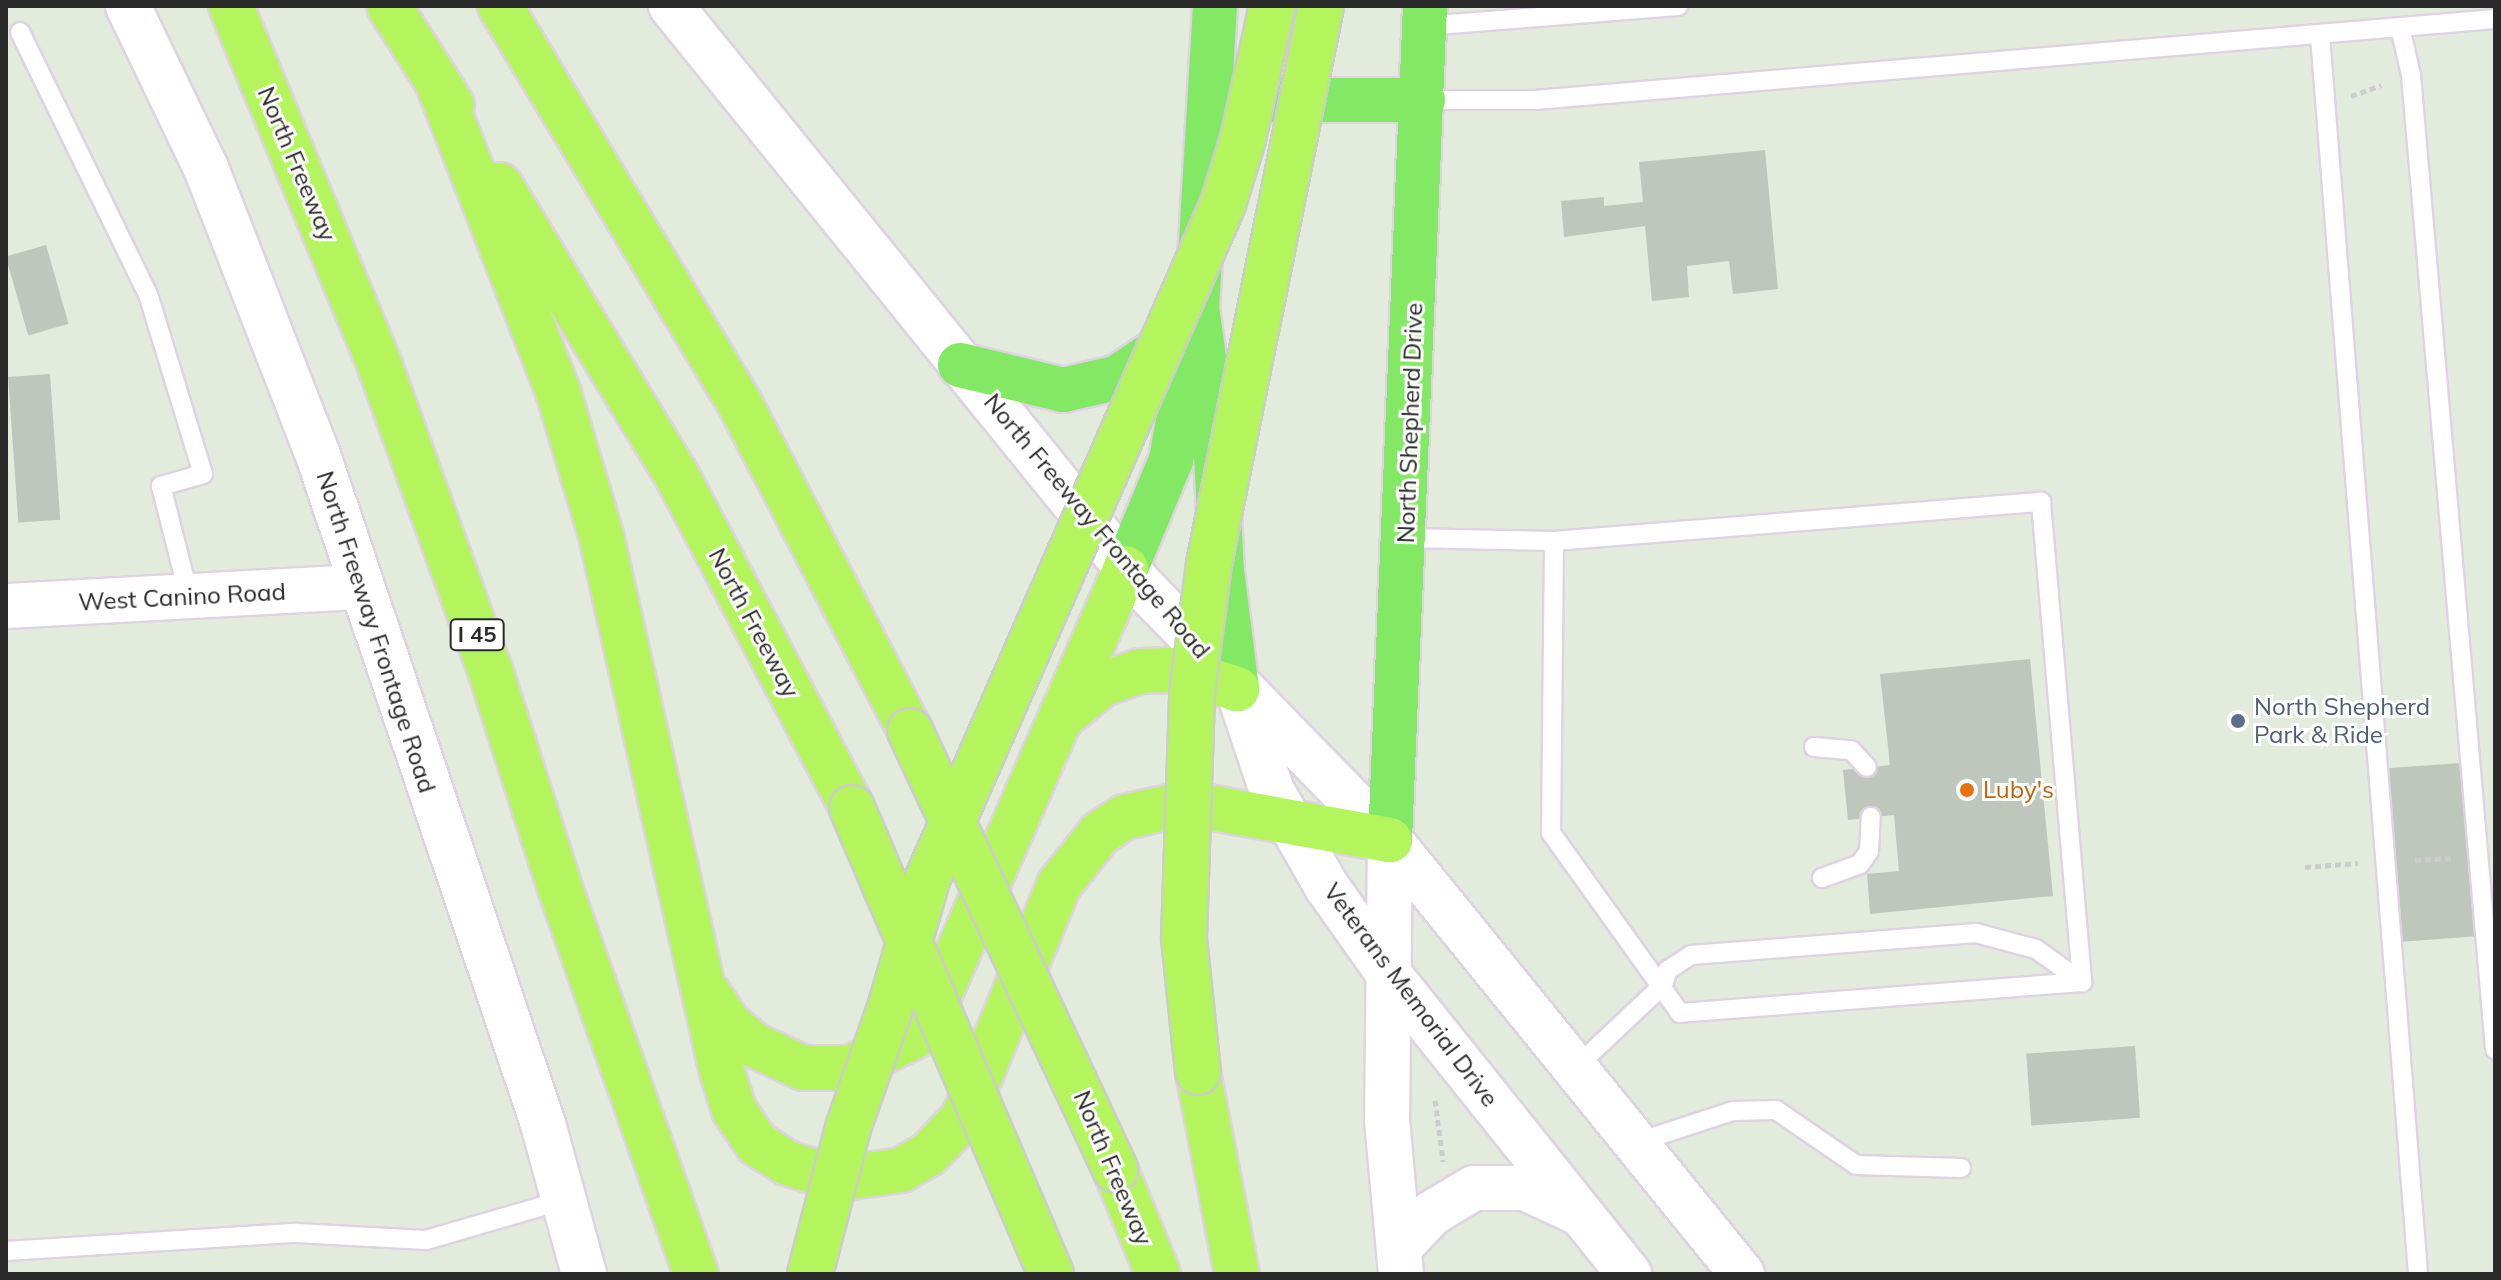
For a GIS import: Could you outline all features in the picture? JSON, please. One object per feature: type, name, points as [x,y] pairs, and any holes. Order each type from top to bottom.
[{"type":"highway","name":"North Freeway","points":[[231,6],[381,369],[696,1274]]},
{"type":"highway","name":"North Freeway","points":[[389,6],[676,474],[852,808],[1051,1274]]},
{"type":"highway","name":"North Freeway","points":[[500,6],[739,402],[910,731],[1115,1169],[1158,1274]]},
{"type":"highway","points":[[810,1274],[848,1128],[891,1005],[927,880],[1223,204],[1243,139],[1272,6]]},
{"type":"highway","points":[[1237,1274],[1198,1072],[1184,938],[1192,693],[1209,564],[1321,6]]},
{"type":"highway","points":[[437,81],[558,391],[601,535],[696,961],[734,1110],[757,1144],[787,1163],[837,1179],[901,1170],[929,1154],[963,1118],[1059,885],[1100,833],[1155,807],[1186,803],[1390,840]]},
{"type":"highway","points":[[696,961],[708,993],[728,1023],[784,1062],[803,1068],[850,1068],[902,1047],[928,1021],[1126,568]]},
{"type":"highway","points":[[1058,720],[1103,684],[1140,671],[1177,670],[1237,689]]},
{"type":"main road","name":"North Freeway Frontage Road","points":[[128,6],[206,168],[318,455],[359,587],[543,1124],[584,1274]]},
{"type":"main road","name":"North Freeway Frontage Road","points":[[671,6],[1126,568],[1237,689],[1390,840]]},
{"type":"main road","points":[[1126,568],[1171,460],[1197,308],[1215,6]]},
{"type":"main road","points":[[1309,6],[1309,100]]},
{"type":"main road","name":"North Shepherd Drive","points":[[1390,840],[1405,538],[1424,16]]},
{"type":"main road","points":[[1211,100],[1423,100]]},
{"type":"main road","points":[[960,365],[1045,389],[1095,386],[1145,362],[1173,341],[1197,308]]},
{"type":"main road","points":[[1197,308],[1215,435],[1222,571],[1237,689]]},
{"type":"main road","name":"West Canino Road","points":[[6,606],[359,587]]},
{"type":"main road","name":"Veterans Memorial Drive","points":[[1237,689],[1272,791],[1289,823],[1388,973],[1629,1274]]},
{"type":"main road","points":[[1390,840],[1387,1120],[1400,1261]]},
{"type":"main road","points":[[1390,840],[1742,1274]]},
{"type":"main road","points":[[1400,1261],[1432,1213],[1458,1195],[1483,1186],[1525,1188],[1584,1216]]},
{"type":"lane","points":[[1424,16],[1678,6]]},
{"type":"lane","points":[[1423,100],[1535,100],[2495,19]]},
{"type":"lane","points":[[2400,27],[2411,75],[2495,1049]]},
{"type":"lane","points":[[20,32],[148,294],[203,474],[161,486],[189,596]]},
{"type":"lane","points":[[2320,36],[2418,1274]]},
{"type":"lane","points":[[1405,538],[1554,541],[2041,502],[2082,982]]},
{"type":"lane","points":[[1554,541],[1551,833],[1663,985],[1680,1013],[2082,982]]},
{"type":"lane","points":[[1814,747],[1851,750],[1867,767]]},
{"type":"lane","points":[[1822,878],[1860,864],[1869,851],[1871,817]]},
{"type":"lane","points":[[1575,1068],[1663,985],[1668,970],[1691,955],[1976,933],[2036,949],[2082,982]]},
{"type":"lane","points":[[1635,1143],[1733,1111],[1776,1110],[1856,1165],[1961,1168]]},
{"type":"lane","points":[[6,1251],[296,1233],[426,1240],[564,1200]]},
{"type":"path","points":[[2350,96],[2381,85]]},
{"type":"path","points":[[2415,860],[2452,858]]},
{"type":"path","points":[[2305,867],[2367,862]]},
{"type":"path","points":[[1433,1087],[1444,1170]]},
{"type":"building","points":[[1765,150],[1778,289],[1733,294],[1729,261],[1687,266],[1689,297],[1652,301],[1645,226],[1564,237],[1561,201],[1604,197],[1604,206],[1643,202],[1639,162]]},
{"type":"building","points":[[46,245],[69,324],[28,335],[6,256]]},
{"type":"building","points":[[50,374],[60,520],[18,523],[8,377]]},
{"type":"building","name":"Luby's","points":[[2030,659],[2053,896],[1870,914],[1867,874],[1899,871],[1894,815],[1848,820],[1843,770],[1890,765],[1880,674]]},
{"type":"building","points":[[2462,763],[2474,937],[2401,942],[2389,768]]},
{"type":"building","points":[[2135,1046],[2140,1118],[2031,1125],[2026,1054]]},
{"type":"place","name":"North Shepherd Park & Ride","points":[[2238,721]]},
{"type":"place","name":"Luby's","points":[[1967,790]]}]
